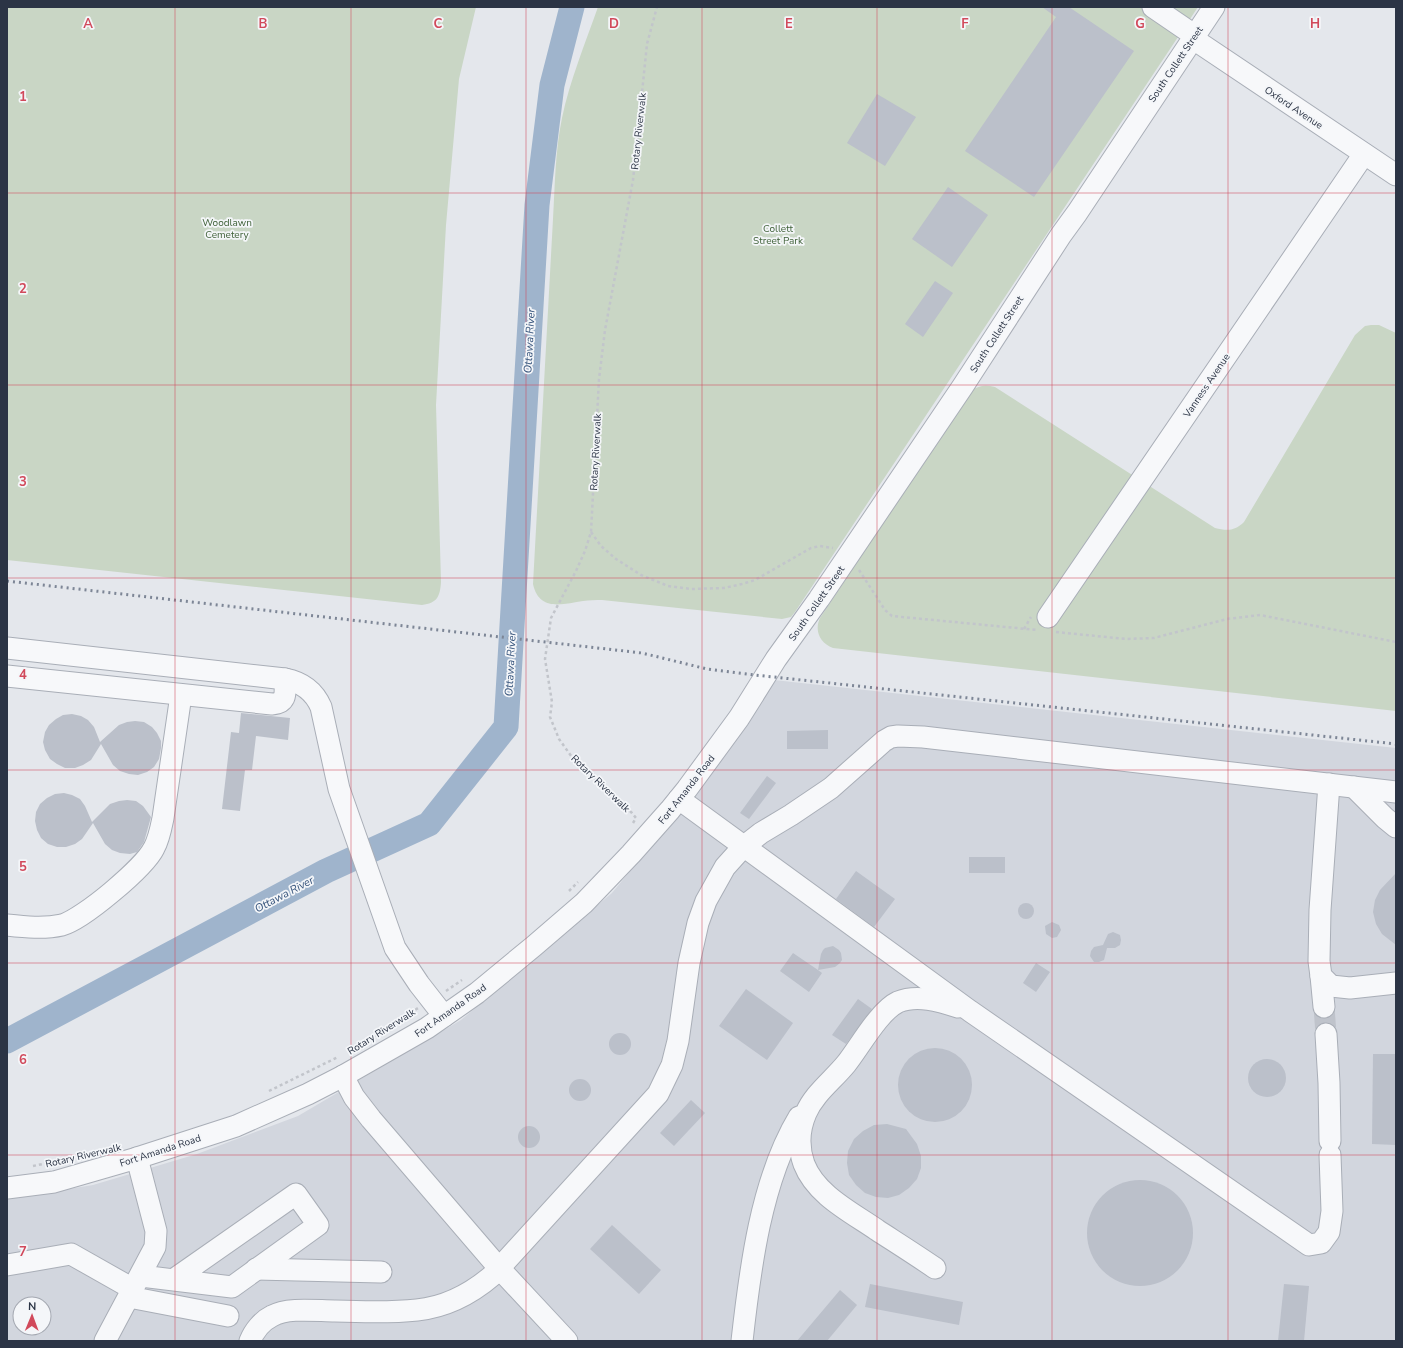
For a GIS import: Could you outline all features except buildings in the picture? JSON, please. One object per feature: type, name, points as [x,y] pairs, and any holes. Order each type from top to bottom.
[{"type":"street","name":"South Collett Street","points":[[776,659],[963,386],[1061,235],[1214,7]]},
{"type":"street","name":"Oxford Avenue","points":[[1160,9],[1193,37],[1396,175]]},
{"type":"street","name":"Vanness Avenue","points":[[1048,627],[1364,154]]},
{"type":"street","points":[[7,648],[285,679],[297,682],[312,692],[319,701],[339,789],[395,948],[419,984],[438,1008]]},
{"type":"street","name":"Fort Amanda Road","points":[[7,1188],[54,1182],[137,1158],[236,1126],[308,1094],[344,1076],[407,1040],[438,1008],[476,993],[584,903],[631,854],[679,799],[740,717],[776,659]]},
{"type":"street","points":[[7,676],[277,704],[284,699],[285,696],[285,679]]},
{"type":"street","points":[[7,925],[50,927],[75,919],[90,910],[137,870],[147,859],[154,848],[163,818],[181,695]]},
{"type":"street","points":[[250,1341],[260,1325],[272,1316],[286,1312],[307,1310],[393,1312],[418,1310],[439,1306],[478,1288],[499,1268],[658,1094],[672,1065],[678,1041],[689,963],[698,923],[706,901],[725,867],[743,847],[761,833],[831,788],[884,741],[898,736],[923,737],[1396,792]]},
{"type":"street","points":[[1324,1006],[1319,961],[1320,910],[1329,784]]},
{"type":"street","points":[[1354,787],[1396,827]]},
{"type":"street","points":[[679,799],[970,1011],[1309,1245],[1321,1243],[1328,1232],[1332,1211],[1329,1083],[1326,1034]]},
{"type":"street","points":[[1321,976],[1331,986],[1350,988],[1396,983]]},
{"type":"street","points":[[742,1341],[753,1257],[766,1198],[778,1159],[788,1134],[799,1116],[845,1065],[890,1007],[906,1000],[924,999],[946,1003],[970,1011]]},
{"type":"street","points":[[344,1076],[354,1097],[371,1119],[499,1268],[567,1341]]},
{"type":"street","points":[[812,1101],[803,1120],[800,1131],[800,1141],[804,1163],[811,1176],[822,1190],[838,1204],[935,1268]]},
{"type":"street","points":[[109,1340],[155,1247],[156,1231],[137,1158]]},
{"type":"street","points":[[134,1287],[173,1280],[232,1287],[318,1225],[296,1194],[173,1280]]},
{"type":"street","points":[[7,1265],[70,1254],[134,1287],[228,1316]]},
{"type":"street","points":[[256,1269],[381,1272]]},
{"type":"path","name":"Rotary Riverwalk","points":[[630,828],[636,818],[632,812],[574,760],[559,739],[550,717],[552,702],[545,659],[551,618],[576,571],[585,551],[591,532],[599,379],[604,330],[633,180],[648,44],[657,7]]},
{"type":"path","points":[[591,532],[601,546],[616,559],[641,575],[668,586],[691,589],[724,588],[742,584],[754,580],[804,552],[820,546],[827,546],[848,556],[885,610],[892,616],[1048,627],[1126,639],[1154,638],[1227,619],[1260,615],[1396,642]]},
{"type":"path","points":[[566,894],[582,878]]},
{"type":"path","name":"Rotary Riverwalk","points":[[364,1042],[438,1008],[463,980]]},
{"type":"path","name":"Rotary Riverwalk","points":[[265,1092],[344,1054]]},
{"type":"path","name":"Rotary Riverwalk","points":[[28,1167],[72,1158]]},
{"type":"shaded area","points":[[774,680],[1396,748],[1396,1341],[7,1341],[7,1199],[93,1185],[197,1154],[298,1116],[461,1020],[612,893],[728,752]]},
{"type":"green space","name":"Woodlawn Cemetery","points":[[7,7],[476,7],[459,79],[446,225],[436,405],[441,582],[439,595],[434,601],[422,605],[7,560]]},
{"type":"green space","name":"Collett Street Park","points":[[598,7],[1198,7],[791,617],[782,619],[602,600],[553,604],[541,599],[536,593],[533,584],[558,143],[569,90]]},
{"type":"green space","points":[[1379,325],[1396,333],[1396,711],[833,648],[828,646],[819,636],[818,623],[820,618],[971,391],[974,389],[983,386],[995,387],[1215,528],[1231,530],[1244,522],[1355,335],[1365,326]]},
{"type":"waterway","name":"Ottawa River","points":[[7,1041],[326,871],[429,824],[506,727],[537,205],[552,85],[572,7]]},
{"type":"tunnel","points":[[1324,1007],[1326,1034]]},
{"type":"railway","points":[[7,581],[642,653],[707,669],[755,675],[1396,744]]}]
